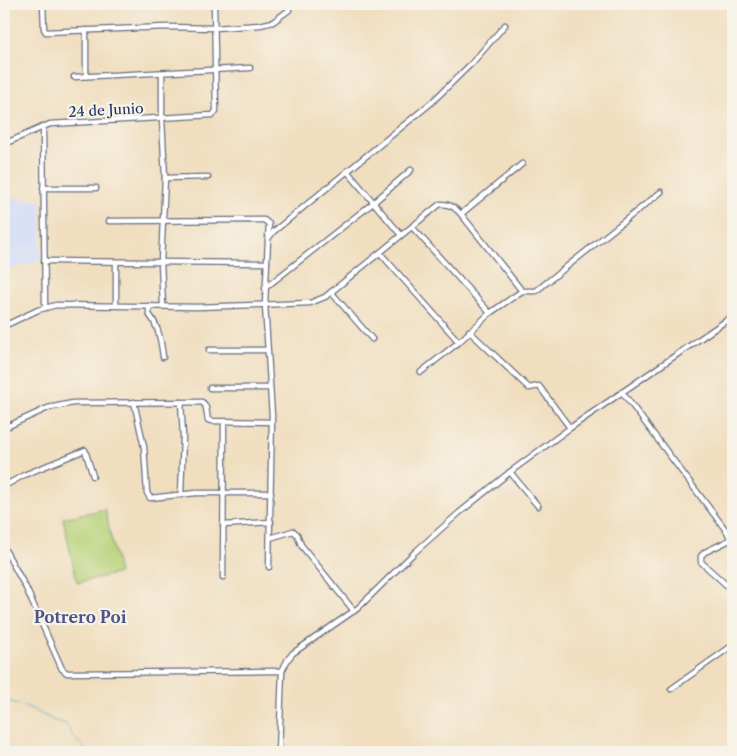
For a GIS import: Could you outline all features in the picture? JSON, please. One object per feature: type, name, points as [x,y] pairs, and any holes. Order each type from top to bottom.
[{"type":"street","points":[[43,4],[44,29],[46,32],[166,27],[214,28],[269,24],[289,10]]},
{"type":"street","points":[[214,4],[216,69]]},
{"type":"street","points":[[268,239],[273,232],[442,93],[473,62],[505,25]]},
{"type":"street","points":[[86,30],[86,76]]},
{"type":"street","points":[[74,77],[250,68]]},
{"type":"street","name":"24 de Junio","points":[[4,144],[50,124],[213,114],[216,111],[216,69]]},
{"type":"street","points":[[162,73],[165,178],[161,262],[163,306]]},
{"type":"street","points":[[43,126],[45,308]]},
{"type":"street","points":[[461,214],[522,164]]},
{"type":"street","points":[[265,288],[412,170]]},
{"type":"street","points":[[346,171],[401,235]]},
{"type":"street","points":[[165,178],[208,177]]},
{"type":"street","points":[[43,188],[96,188]]},
{"type":"street","points":[[421,372],[459,342],[490,313],[522,290],[536,291],[662,192]]},
{"type":"street","points":[[4,326],[56,304],[163,306],[310,303],[325,297],[440,204],[453,206],[461,214],[522,290]]},
{"type":"street","points":[[109,221],[264,220],[269,224],[265,288],[272,422],[269,568]]},
{"type":"street","points":[[412,227],[490,313]]},
{"type":"street","points":[[380,253],[459,342]]},
{"type":"street","points":[[44,261],[267,263]]},
{"type":"street","points":[[116,262],[116,306]]},
{"type":"street","points":[[331,292],[372,339]]},
{"type":"street","points":[[149,306],[149,314],[153,319],[157,332],[161,335],[163,357]]},
{"type":"street","points":[[278,752],[282,671],[293,653],[354,611],[414,552],[458,513],[510,472],[570,428],[733,316]]},
{"type":"street","points":[[469,332],[529,388],[539,386],[570,428]]},
{"type":"street","points":[[209,350],[268,350]]},
{"type":"street","points":[[210,388],[270,388]]},
{"type":"street","points":[[622,392],[728,533],[730,540],[705,552],[701,556],[701,562],[733,591]]},
{"type":"street","points":[[4,428],[48,408],[73,402],[202,402],[205,404],[208,420],[272,422]]},
{"type":"street","points":[[134,402],[144,447],[147,492],[150,498],[223,493],[271,493]]},
{"type":"street","points":[[181,402],[183,436],[181,495]]},
{"type":"street","points":[[223,577],[224,422]]},
{"type":"street","points":[[4,484],[8,484],[24,475],[85,450],[93,476]]},
{"type":"street","points":[[510,472],[538,506]]},
{"type":"street","points":[[223,525],[271,522]]},
{"type":"street","points":[[270,538],[290,531],[297,534],[301,544],[354,611]]},
{"type":"street","points":[[4,548],[26,588],[62,669],[67,673],[282,671]]},
{"type":"street","points":[[672,689],[733,645]]},
{"type":"shaded area","points":[[4,197],[41,201],[41,260],[4,271]]},
{"type":"green space","points":[[105,509],[119,573],[77,583],[63,518]]},
{"type":"waterway","points":[[4,694],[9,701],[66,724],[73,736],[88,752]]},
{"type":"district","name":"Potrero Poi","points":[[80,617]]}]
